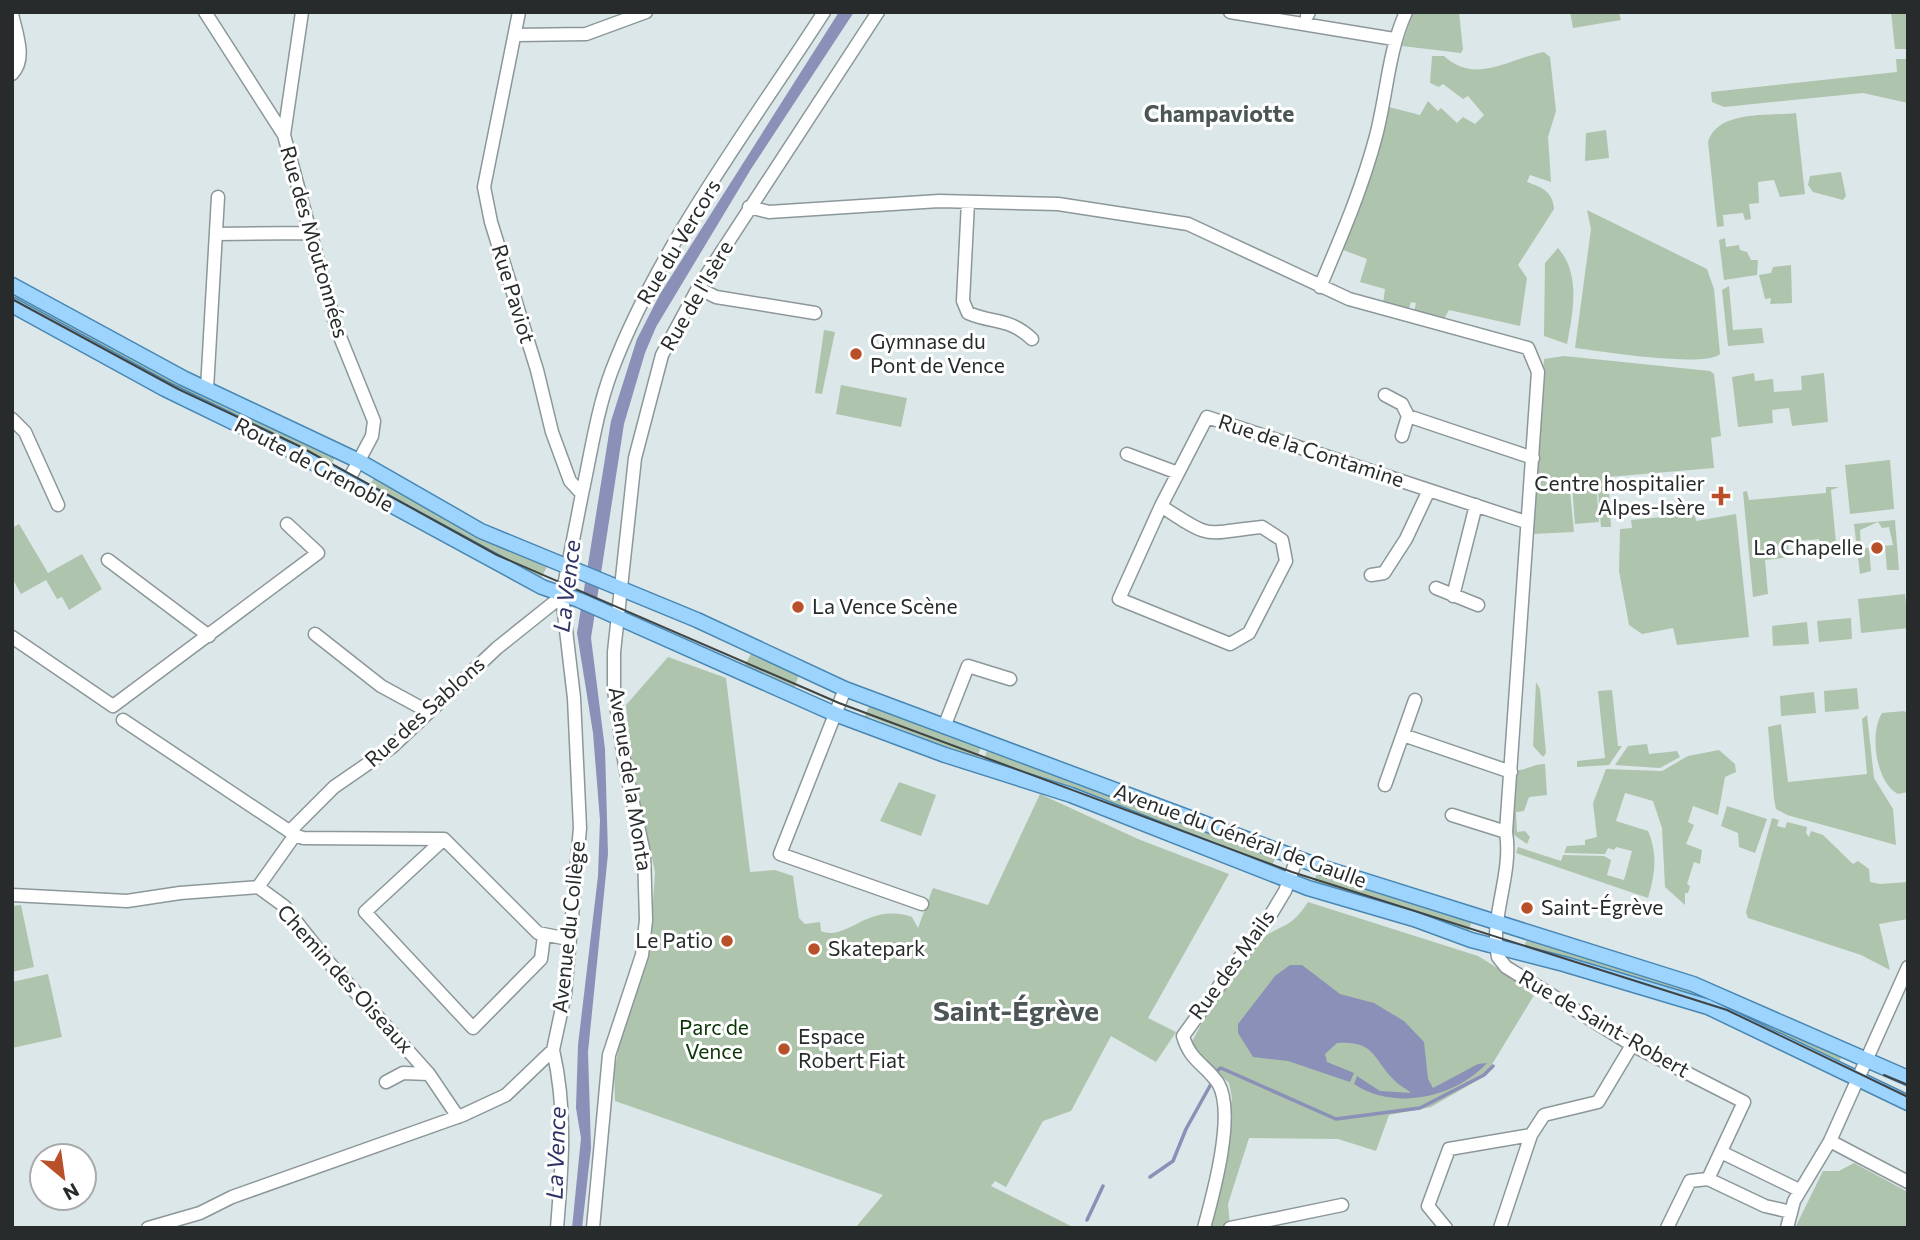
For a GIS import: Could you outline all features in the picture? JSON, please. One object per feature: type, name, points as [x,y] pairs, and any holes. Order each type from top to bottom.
[{"type":"main road","name":"Route de Grenoble","points":[[12,285],[207,389],[359,461],[481,531],[616,586]]},
{"type":"main road","name":"Route de Grenoble","points":[[12,305],[562,596],[579,600],[612,616]]},
{"type":"main road","name":"Avenue du Général de Gaulle","points":[[616,586],[845,689],[944,727],[1297,858],[1703,988],[1908,1078]]},
{"type":"main road","name":"Avenue du Général de Gaulle","points":[[612,616],[835,714],[945,755],[1071,795],[1289,881],[1495,946],[1708,1007],[1908,1103]]},
{"type":"street","name":"Rue des Moutonnées","points":[[205,12],[284,135],[336,327],[373,421],[372,436],[347,483]]},
{"type":"street","points":[[284,135],[302,12]]},
{"type":"street","name":"Rue Paviot","points":[[519,12],[484,187],[491,222],[537,370],[552,432],[570,481],[582,494]]},
{"type":"street","points":[[516,35],[586,34],[646,12]]},
{"type":"street","name":"Rue du Vercors","points":[[582,494],[611,372],[635,314],[693,215],[824,12]]},
{"type":"street","name":"Rue de l'Isère","points":[[612,616],[633,470],[662,355],[698,288],[749,207],[878,12]]},
{"type":"street","points":[[1230,12],[1394,39]]},
{"type":"street","points":[[1320,287],[1362,187],[1377,133],[1394,39],[1406,12]]},
{"type":"street","points":[[12,14],[20,66],[12,74]]},
{"type":"street","points":[[207,389],[218,197]]},
{"type":"street","points":[[749,207],[769,212],[968,202],[1058,204],[1188,224],[1320,287],[1383,309],[1528,348],[1538,372],[1506,832],[1510,856],[1495,946]]},
{"type":"street","points":[[968,202],[963,302],[968,313],[980,318],[1001,320],[1032,339]]},
{"type":"street","points":[[216,234],[310,233]]},
{"type":"street","points":[[698,288],[716,297],[815,313]]},
{"type":"street","points":[[1385,395],[1402,404],[1408,416],[1532,458]]},
{"type":"street","name":"Rue de la Contamine","points":[[1402,436],[1408,416]]},
{"type":"street","name":"Rue de la Contamine","points":[[1161,506],[1201,533],[1224,534],[1262,527],[1282,540],[1286,561],[1245,638],[1230,644],[1119,599],[1161,506],[1207,417],[1526,522]]},
{"type":"street","points":[[12,419],[25,432],[58,506]]},
{"type":"street","points":[[1127,454],[1178,473]]},
{"type":"street","name":"Rue de la Contamine","points":[[1371,575],[1384,573],[1406,540],[1429,490]]},
{"type":"street","points":[[574,571],[582,494]]},
{"type":"street","points":[[1453,596],[1476,505]]},
{"type":"street","points":[[12,637],[113,706],[318,553],[287,524]]},
{"type":"street","points":[[108,560],[209,636]]},
{"type":"street","name":"Avenue du Collège","points":[[553,1050],[565,994],[580,828],[574,698],[562,596],[574,571]]},
{"type":"street","points":[[1436,588],[1478,605]]},
{"type":"street","name":"Rue des Sablons","points":[[258,887],[293,833],[334,787],[392,747],[427,711],[531,618],[562,596]]},
{"type":"street","name":"Avenue de la Monta","points":[[593,1228],[609,1055],[642,955],[646,920],[644,853],[629,787],[614,690],[612,616]]},
{"type":"street","points":[[314,634],[381,686],[427,711]]},
{"type":"street","points":[[944,727],[968,666],[1010,679]]},
{"type":"street","points":[[845,689],[780,854],[922,904]]},
{"type":"street","points":[[1385,785],[1415,700]]},
{"type":"street","points":[[123,720],[303,838],[444,839],[544,936],[568,939]]},
{"type":"street","points":[[1403,736],[1511,772]]},
{"type":"street","points":[[1452,815],[1506,832]]},
{"type":"street","points":[[444,839],[365,912],[473,1028],[541,960],[544,936]]},
{"type":"street","name":"Rue des Mails","points":[[1204,1228],[1211,1202],[1225,1110],[1219,1085],[1195,1061],[1183,1036],[1270,916],[1289,881],[1297,858]]},
{"type":"street","points":[[12,895],[127,901],[180,893],[258,887]]},
{"type":"street","name":"Chemin des Oiseaux","points":[[258,887],[284,906],[324,957],[429,1074],[458,1117]]},
{"type":"street","name":"Rue de Saint-Robert","points":[[1495,946],[1498,957],[1506,967],[1632,1045],[1744,1102],[1721,1152]]},
{"type":"street","points":[[1787,1228],[1799,1190],[1830,1141],[1908,967]]},
{"type":"street","points":[[1500,1228],[1531,1135],[1544,1115],[1598,1102],[1632,1045]]},
{"type":"street","points":[[148,1228],[200,1213],[232,1196],[458,1117],[506,1095],[553,1050]]},
{"type":"street","points":[[553,1050],[562,1089],[563,1161],[557,1228]]},
{"type":"street","name":"Chemin des Oiseaux","points":[[386,1082],[403,1073],[429,1074]]},
{"type":"street","points":[[1446,1228],[1427,1206],[1449,1149],[1531,1135]]},
{"type":"street","points":[[1830,1141],[1908,1182]]},
{"type":"street","points":[[1708,1179],[1721,1152],[1799,1190]]},
{"type":"street","points":[[1667,1228],[1690,1181],[1708,1179],[1765,1206],[1791,1212]]},
{"type":"street","points":[[1230,1228],[1342,1205]]},
{"type":"green space","points":[[1413,12],[1459,12],[1463,49],[1461,53],[1402,46]]},
{"type":"green space","points":[[1570,12],[1619,12],[1621,20],[1573,28]]},
{"type":"green space","points":[[1891,12],[1908,12],[1908,49],[1895,49]]},
{"type":"green space","points":[[1544,52],[1550,57],[1556,111],[1548,137],[1551,182],[1530,175],[1527,182],[1546,191],[1554,209],[1518,265],[1527,278],[1520,326],[1449,310],[1444,319],[1414,312],[1416,303],[1411,302],[1408,311],[1383,304],[1385,289],[1360,282],[1367,259],[1338,248],[1368,184],[1389,107],[1420,115],[1428,101],[1438,111],[1441,108],[1457,123],[1463,117],[1475,124],[1484,115],[1468,96],[1463,99],[1443,84],[1439,87],[1430,83],[1432,56],[1444,56],[1468,69],[1480,69],[1492,68]]},
{"type":"green space","points":[[1896,59],[1908,59],[1908,103],[1863,93],[1724,107],[1712,102],[1711,92],[1897,72]]},
{"type":"green space","points":[[1796,113],[1805,194],[1780,197],[1774,180],[1758,182],[1759,203],[1749,204],[1751,219],[1745,220],[1743,213],[1723,215],[1724,226],[1717,227],[1708,142],[1713,132],[1722,124],[1745,117]]},
{"type":"green space","points":[[1606,130],[1609,158],[1585,161],[1586,133]]},
{"type":"green space","points":[[1841,172],[1846,196],[1843,200],[1813,192],[1808,185],[1810,176]]},
{"type":"green space","points":[[1587,210],[1707,269],[1714,289],[1720,354],[1710,358],[1674,359],[1575,348],[1591,229]]},
{"type":"green space","points":[[1725,238],[1726,247],[1739,245],[1740,250],[1747,252],[1751,260],[1758,260],[1757,275],[1724,280],[1719,240]]},
{"type":"green space","points":[[1558,248],[1570,269],[1573,281],[1573,306],[1567,344],[1544,336],[1545,263]]},
{"type":"green space","points":[[1791,265],[1792,303],[1770,304],[1771,298],[1765,299],[1759,275],[1771,273],[1773,267]]},
{"type":"green space","points":[[1729,286],[1733,330],[1762,328],[1764,343],[1728,346],[1722,290]]},
{"type":"green space","points":[[12,289],[337,454],[330,466],[176,391],[12,302]]},
{"type":"green space","points":[[824,330],[835,332],[822,394],[815,393]]},
{"type":"green space","points":[[1564,356],[1710,371],[1714,374],[1721,436],[1711,438],[1714,468],[1608,477],[1611,527],[1601,527],[1597,480],[1569,482],[1574,532],[1533,534],[1544,359]]},
{"type":"green space","points":[[1754,373],[1755,381],[1773,379],[1774,392],[1802,390],[1801,376],[1824,373],[1828,422],[1792,426],[1789,408],[1772,410],[1773,423],[1738,427],[1732,377]]},
{"type":"green space","points":[[841,385],[907,398],[901,427],[836,414]]},
{"type":"green space","points":[[1890,460],[1894,509],[1850,514],[1845,465]]},
{"type":"green space","points":[[374,478],[549,563],[541,578],[369,487]]},
{"type":"green space","points":[[1596,482],[1599,522],[1575,524],[1572,484]]},
{"type":"green space","points":[[1826,487],[1839,487],[1831,490],[1836,543],[1844,543],[1845,551],[1826,553],[1825,550],[1820,550],[1819,539],[1788,542],[1789,557],[1765,560],[1768,594],[1753,597],[1743,492],[1747,491],[1749,500],[1826,493]]},
{"type":"green space","points":[[1695,514],[1696,521],[1736,514],[1749,637],[1677,645],[1673,628],[1642,634],[1629,625],[1619,571],[1620,529],[1632,528],[1631,520]]},
{"type":"green space","points":[[1895,520],[1899,570],[1887,570],[1885,546],[1893,545],[1889,527],[1882,528],[1878,522],[1860,530],[1861,548],[1869,548],[1871,571],[1860,574],[1854,524]]},
{"type":"green space","points":[[19,524],[48,573],[82,554],[102,589],[69,610],[62,597],[57,599],[46,580],[21,594],[12,578],[12,528]]},
{"type":"green space","points":[[1905,594],[1908,628],[1861,633],[1858,599]]},
{"type":"green space","points":[[1851,618],[1852,639],[1819,642],[1817,621]]},
{"type":"green space","points":[[1807,622],[1809,644],[1773,646],[1772,626]]},
{"type":"green space","points":[[753,650],[799,674],[794,689],[743,669]]},
{"type":"green space","name":"Parc de Vence","points":[[668,657],[726,678],[750,872],[775,870],[793,876],[799,918],[805,924],[820,922],[821,931],[840,931],[883,914],[912,917],[918,928],[933,888],[988,905],[1040,794],[1138,839],[1229,874],[1148,1018],[1176,1032],[1156,1062],[1111,1036],[1071,1111],[1043,1121],[1006,1187],[995,1181],[991,1186],[1075,1228],[855,1228],[883,1195],[615,1101],[614,1071],[624,1021],[638,984],[651,932],[655,872],[632,764],[626,705]]},
{"type":"green space","points":[[1536,682],[1540,689],[1546,753],[1543,757],[1533,746]]},
{"type":"green space","points":[[1857,688],[1859,709],[1825,712],[1824,691]]},
{"type":"green space","points":[[1612,690],[1618,746],[1622,746],[1609,765],[1577,767],[1577,761],[1605,758],[1598,691]]},
{"type":"green space","points":[[1814,692],[1816,713],[1781,716],[1780,696]]},
{"type":"green space","points":[[870,704],[981,746],[977,759],[870,717],[864,718]]},
{"type":"green space","points":[[1904,711],[1908,714],[1908,792],[1898,794],[1884,780],[1880,769],[1876,733],[1882,713]]},
{"type":"green space","points":[[1867,715],[1874,778],[1893,809],[1896,845],[1787,815],[1776,809],[1768,727],[1781,724],[1788,782],[1867,774],[1862,719]]},
{"type":"green space","points":[[1647,744],[1649,754],[1677,751],[1680,757],[1660,768],[1615,765],[1628,746]]},
{"type":"green space","points":[[988,748],[1277,855],[1271,868],[983,762]]},
{"type":"green space","points":[[1719,750],[1735,764],[1736,772],[1725,777],[1718,815],[1693,806],[1688,822],[1694,825],[1686,844],[1702,850],[1700,864],[1694,862],[1687,884],[1690,886],[1688,893],[1685,893],[1685,905],[1665,887],[1662,828],[1653,801],[1625,793],[1616,821],[1648,831],[1654,864],[1648,898],[1516,853],[1518,847],[1561,861],[1563,855],[1604,856],[1611,860],[1607,875],[1624,880],[1632,851],[1616,847],[1614,850],[1608,848],[1605,854],[1564,853],[1567,846],[1585,845],[1585,840],[1597,837],[1593,803],[1606,769],[1662,771],[1688,756]]},
{"type":"green space","points":[[1545,764],[1547,795],[1529,797],[1524,811],[1516,812],[1517,832],[1525,831],[1530,837],[1527,844],[1514,835],[1511,827],[1517,770]]},
{"type":"green space","points":[[899,782],[936,795],[921,836],[880,821]]},
{"type":"green space","points":[[1727,806],[1767,819],[1755,853],[1739,847],[1738,833],[1721,826]]},
{"type":"green space","points":[[1772,818],[1779,820],[1777,826],[1785,828],[1787,822],[1807,827],[1806,833],[1809,837],[1811,831],[1823,835],[1853,864],[1858,861],[1869,869],[1870,882],[1908,882],[1908,919],[1879,924],[1890,970],[1861,955],[1748,918],[1746,912]]},
{"type":"green space","points":[[1318,870],[1472,920],[1468,934],[1313,885]]},
{"type":"green space","points":[[1308,902],[1478,956],[1536,992],[1485,1076],[1431,1107],[1389,1115],[1376,1151],[1338,1139],[1249,1138],[1228,1204],[1230,1225],[1211,1228],[1232,1098],[1229,1083],[1190,1047],[1245,957],[1262,938],[1292,921]]},
{"type":"green space","points":[[21,905],[34,967],[12,972],[12,906]]},
{"type":"green space","points":[[1527,938],[1691,987],[1843,1054],[1837,1066],[1754,1024],[1523,951]]},
{"type":"green space","points":[[48,974],[62,1037],[12,1048],[12,982]]},
{"type":"green space","points":[[1854,1163],[1908,1192],[1908,1228],[1795,1228],[1823,1171],[1839,1171]]},
{"type":"water","points":[[839,12],[854,12],[751,169],[656,327],[645,353],[624,424],[591,638],[605,749],[608,854],[588,1052],[591,1148],[582,1228],[572,1228],[581,1138],[576,1108],[578,1045],[598,876],[600,820],[593,733],[577,633],[611,421],[637,339],[660,294]]},
{"type":"water","points":[[1290,965],[1302,965],[1340,994],[1374,1003],[1404,1021],[1424,1042],[1428,1079],[1433,1088],[1478,1064],[1487,1063],[1458,1085],[1424,1097],[1405,1098],[1387,1097],[1354,1084],[1357,1076],[1380,1091],[1411,1093],[1395,1081],[1371,1052],[1359,1044],[1337,1043],[1325,1054],[1327,1062],[1354,1073],[1350,1082],[1288,1061],[1253,1057],[1238,1033],[1238,1024],[1275,976]]},
{"type":"waterway","points":[[1218,1070],[1221,1068],[1336,1119],[1420,1108],[1484,1075],[1493,1066]]},
{"type":"waterway","points":[[1150,1177],[1173,1161],[1186,1129],[1211,1084]]},
{"type":"waterway","points":[[1087,1220],[1103,1186]]},
{"type":"tram line","points":[[12,299],[178,389],[299,446],[497,555],[839,703],[1292,872],[1727,1010],[1908,1097]]},
{"type":"tram line","points":[[1884,1075],[1908,1085]]},
{"type":"place","name":"Gymnase du Pont de Vence","points":[[856,354]]},
{"type":"place","name":"Centre hospitalier Alpes-Isère","points":[[1721,496]]},
{"type":"place","name":"La Chapelle","points":[[1877,548]]},
{"type":"place","name":"La Vence Scène","points":[[798,607]]},
{"type":"place","name":"Saint-Égrève","points":[[1527,908]]},
{"type":"place","name":"Le Patio","points":[[727,941]]},
{"type":"place","name":"Skatepark","points":[[814,949]]},
{"type":"place","name":"Espace Robert Fiat","points":[[784,1049]]},
{"type":"district","name":"Champaviotte","points":[[1219,114]]},
{"type":"district","name":"Saint-Égrève","points":[[1016,1011]]},
{"type":"water label","name":"La Vence","points":[[567,586]]},
{"type":"water label","name":"La Vence","points":[[556,1153]]}]
